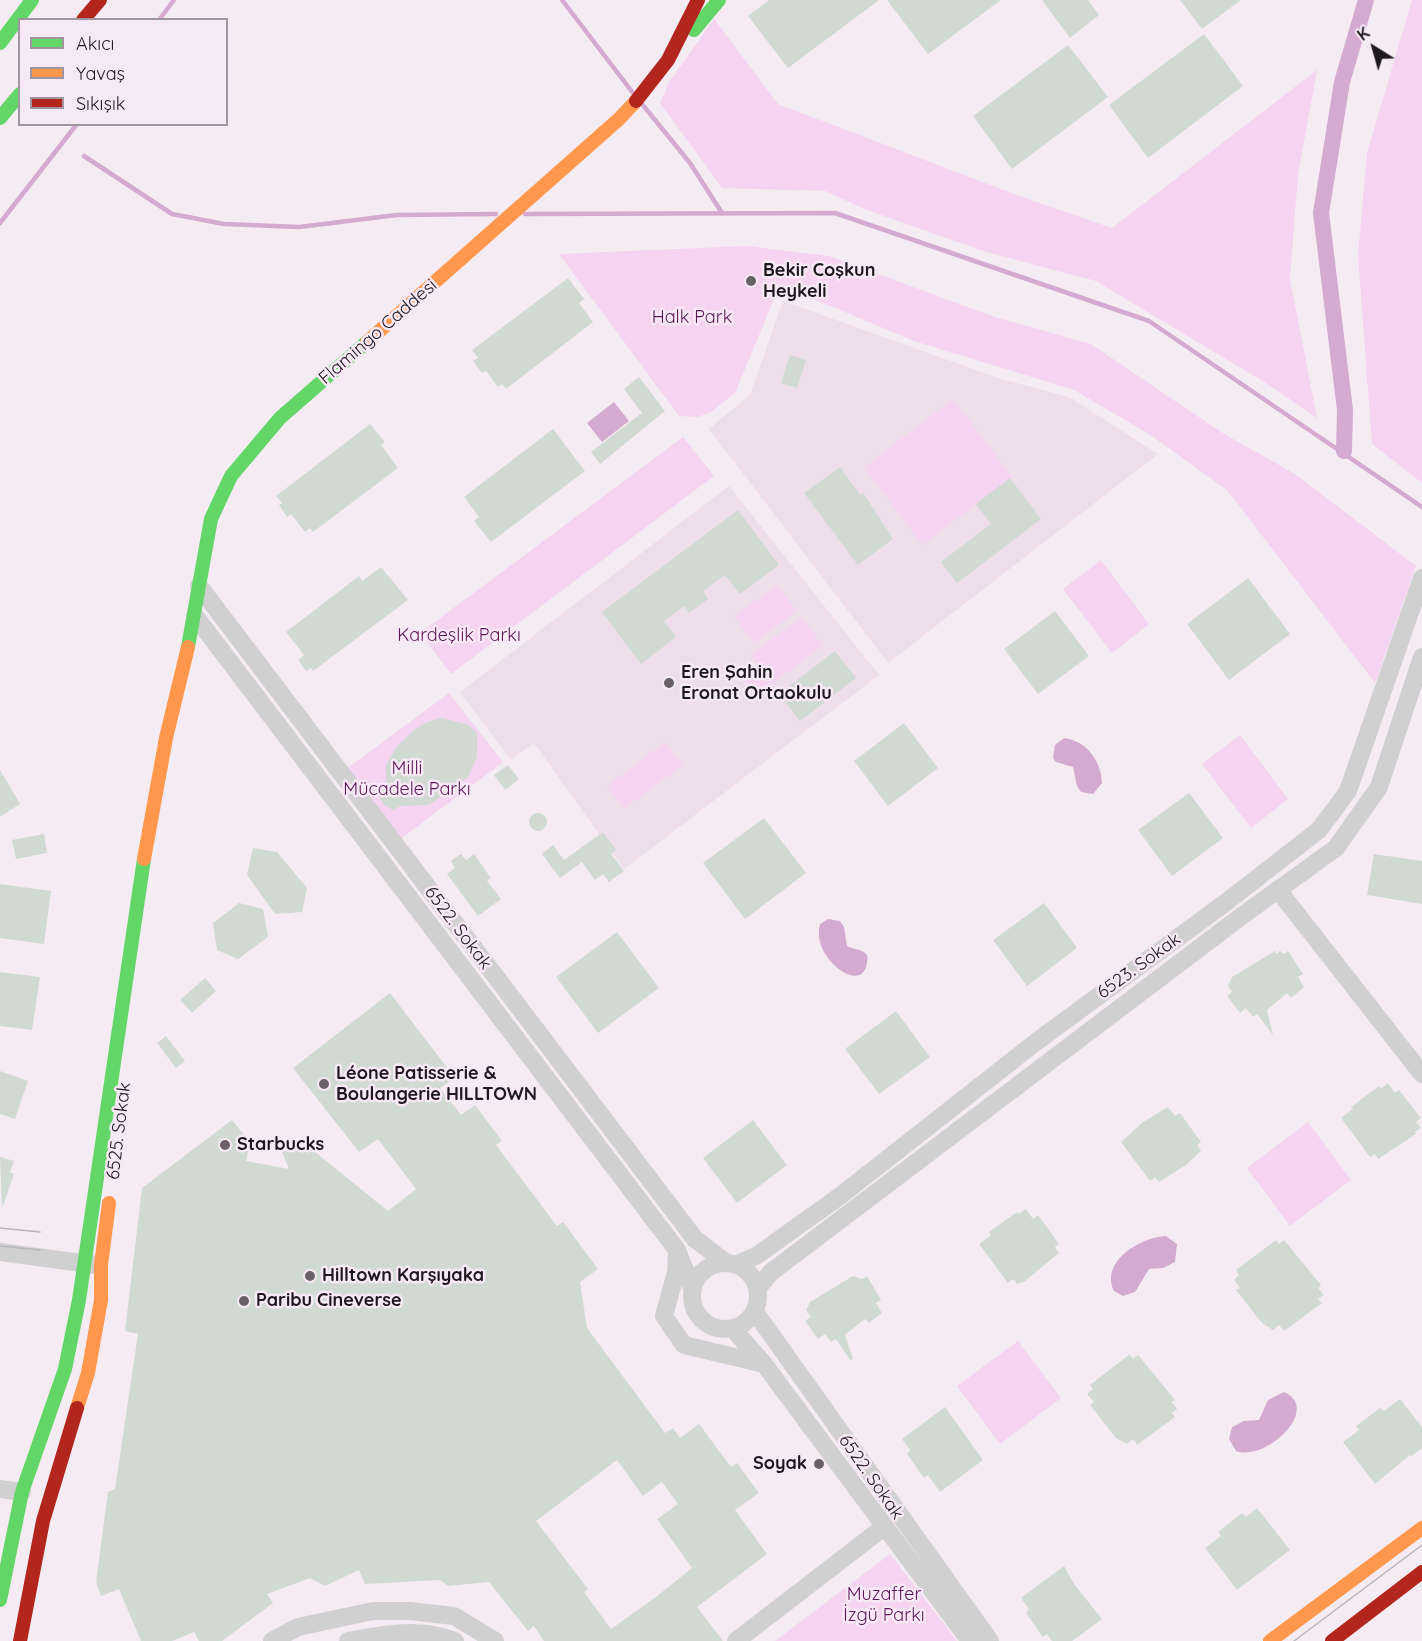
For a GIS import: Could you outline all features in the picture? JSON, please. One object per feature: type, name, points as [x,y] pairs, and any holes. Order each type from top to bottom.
[{"type":"main road","points":[[19,18],[32,0]]},
{"type":"main road","points":[[78,18],[91,0]]},
{"type":"main road","points":[[85,18],[100,0]]},
{"type":"main road","points":[[674,49],[691,10],[698,0]]},
{"type":"main road","points":[[674,49],[701,23],[719,0]]},
{"type":"main road","points":[[0,43],[18,19]]},
{"type":"main road","name":"Flamingo Caddesi","points":[[199,586],[211,519],[231,476],[280,418],[619,119],[654,81],[674,49]]},
{"type":"main road","points":[[0,118],[18,96]]},
{"type":"main road","name":"6525. Sokak","points":[[0,1600],[22,1492],[65,1369],[79,1300],[82,1264],[141,874],[166,738],[195,616],[199,586]]},
{"type":"main road","name":"6525. Sokak","points":[[180,739],[198,634],[195,616]]},
{"type":"main road","name":"6525. Sokak","points":[[123,1104],[139,963],[154,891]]},
{"type":"main road","name":"6525. Sokak","points":[[20,1641],[43,1521],[88,1373],[101,1300],[101,1265],[111,1191]]},
{"type":"main road","points":[[1270,1641],[1422,1528]]},
{"type":"main road","points":[[1332,1641],[1422,1572]]},
{"type":"main road","points":[[1254,1641],[1353,1580]]},
{"type":"main road","points":[[1340,1641],[1375,1607]]},
{"type":"street","name":"6523. Sokak","points":[[731,1263],[756,1256],[840,1196],[1036,1042],[1225,903],[1319,830],[1348,790],[1422,578]]},
{"type":"street","name":"6522. Sokak","points":[[199,586],[695,1239],[731,1263]]},
{"type":"street","name":"6522. Sokak","points":[[195,616],[677,1250],[692,1288]]},
{"type":"street","name":"6523. Sokak","points":[[758,1288],[770,1273],[1336,848],[1379,786],[1422,657]]},
{"type":"street","points":[[1278,890],[1422,1074]]},
{"type":"street","points":[[677,1250],[676,1272],[664,1316],[684,1345],[764,1364]]},
{"type":"street","points":[[0,1252],[101,1265]]},
{"type":"street","points":[[731,1263],[747,1270],[758,1288],[759,1296],[755,1312],[741,1326],[732,1329],[713,1327],[698,1316],[693,1307],[692,1288],[708,1267],[731,1263]]},
{"type":"street","name":"6522. Sokak","points":[[755,1312],[990,1641]]},
{"type":"street","name":"6522. Sokak","points":[[732,1329],[764,1364],[970,1641]]},
{"type":"street","points":[[0,1489],[22,1492]]},
{"type":"street","points":[[736,1641],[884,1527]]},
{"type":"street","points":[[272,1641],[298,1627],[382,1611],[454,1616],[495,1641]]},
{"type":"street","points":[[348,1641],[392,1633],[423,1633],[455,1641]]},
{"type":"shaded area","points":[[783,301],[998,378],[1069,397],[1158,454],[888,663],[709,429],[750,395]]},
{"type":"shaded area","points":[[614,402],[629,421],[602,442],[587,423]]},
{"type":"shaded area","name":"Eren Şahin Eronat Ortaokulu","points":[[729,486],[879,675],[624,869],[534,743],[511,760],[460,692]]},
{"type":"shaded area","points":[[1064,738],[1080,743],[1096,760],[1102,783],[1093,794],[1081,792],[1077,786],[1073,767],[1056,762],[1053,758],[1055,745]]},
{"type":"shaded area","points":[[828,919],[840,921],[844,927],[847,946],[867,955],[864,972],[857,976],[848,974],[830,960],[819,937],[820,924]]},
{"type":"shaded area","points":[[1166,1236],[1177,1244],[1175,1262],[1163,1268],[1149,1269],[1135,1292],[1123,1296],[1114,1291],[1111,1280],[1113,1270],[1125,1253],[1145,1241]]},
{"type":"shaded area","points":[[1284,1392],[1294,1400],[1297,1410],[1286,1432],[1262,1449],[1248,1452],[1236,1451],[1229,1439],[1232,1427],[1244,1421],[1259,1420],[1268,1400]]},
{"type":"green space","points":[[1412,0],[1422,0],[1422,483],[1372,444],[1358,256],[1367,153]]},
{"type":"green space","points":[[714,19],[778,104],[1022,197],[1112,228],[1317,70],[1298,175],[1290,279],[1317,418],[1266,383],[1096,281],[986,252],[864,209],[825,191],[722,188],[660,103],[669,82]]},
{"type":"green space","name":"Halk Park","points":[[746,246],[829,256],[995,317],[1091,344],[1221,432],[1295,474],[1416,566],[1375,683],[1227,490],[1149,434],[1074,390],[914,341],[780,285],[735,393],[711,412],[698,417],[679,416],[559,254]]},
{"type":"green space","points":[[953,399],[1012,477],[922,545],[864,467]]},
{"type":"green space","name":"Kardeşlik Parkı","points":[[683,437],[714,476],[451,674],[420,633]]},
{"type":"green space","points":[[1101,560],[1149,624],[1112,653],[1063,589]]},
{"type":"green space","points":[[777,585],[797,611],[754,643],[734,616]]},
{"type":"green space","points":[[802,617],[823,646],[772,684],[750,655]]},
{"type":"green space","points":[[758,670],[772,689],[758,699],[745,681]]},
{"type":"green space","name":"Milli Mücadele Parkı","points":[[449,693],[503,762],[398,841],[345,770]]},
{"type":"green space","points":[[1240,735],[1288,799],[1251,828],[1202,764]]},
{"type":"green space","points":[[665,742],[683,765],[624,809],[607,786]]},
{"type":"green space","points":[[1308,1122],[1351,1180],[1290,1226],[1247,1168]]},
{"type":"green space","points":[[1018,1341],[1061,1398],[1000,1444],[957,1386]]},
{"type":"green space","name":"Muzaffer İzgü Parkı","points":[[890,1554],[957,1641],[775,1641]]},
{"type":"building","points":[[769,0],[879,0],[788,68],[748,16]]},
{"type":"building","points":[[887,0],[1001,0],[928,54]]},
{"type":"building","points":[[1042,0],[1088,0],[1099,15],[1070,38]]},
{"type":"building","points":[[1180,0],[1241,0],[1202,29]]},
{"type":"building","points":[[1204,34],[1243,86],[1148,158],[1109,105]]},
{"type":"building","points":[[1068,45],[1108,97],[1012,169],[973,116]]},
{"type":"building","points":[[568,278],[584,299],[579,303],[593,322],[506,389],[502,384],[498,387],[486,371],[482,373],[473,361],[478,358],[472,350]]},
{"type":"building","points":[[790,355],[806,360],[797,388],[781,383]]},
{"type":"building","points":[[639,377],[665,411],[600,464],[591,452],[642,413],[624,389]]},
{"type":"building","points":[[370,424],[385,442],[381,445],[398,468],[313,532],[310,528],[305,532],[291,514],[287,517],[279,505],[282,503],[276,496]]},
{"type":"building","points":[[553,429],[585,471],[491,542],[474,521],[479,517],[464,497]]},
{"type":"building","points":[[840,467],[860,495],[863,493],[893,539],[858,565],[804,493]]},
{"type":"building","points":[[1010,478],[1041,519],[957,583],[941,562],[991,524],[976,504]]},
{"type":"building","name":"Eren Şahin Eronat Ortaokulu","points":[[738,510],[779,565],[740,594],[725,575],[703,591],[708,599],[689,613],[684,606],[664,621],[676,637],[641,664],[602,612]]},
{"type":"building","points":[[381,567],[408,600],[313,671],[311,668],[306,671],[298,660],[304,655],[286,632],[359,576],[362,581]]},
{"type":"building","points":[[1248,578],[1290,634],[1229,680],[1187,624]]},
{"type":"building","points":[[1055,611],[1089,656],[1038,694],[1004,649]]},
{"type":"building","points":[[835,651],[856,678],[800,721],[779,694]]},
{"type":"building","points":[[442,718],[469,725],[477,734],[477,757],[468,777],[429,805],[400,806],[393,810],[384,805],[375,788],[386,782],[386,765],[397,746],[427,722]]},
{"type":"building","points":[[904,723],[938,768],[888,806],[854,761]]},
{"type":"building","points":[[508,765],[519,779],[505,790],[494,775]]},
{"type":"building","points":[[0,770],[20,804],[0,817]]},
{"type":"building","points":[[1189,793],[1223,838],[1172,876],[1138,830]]},
{"type":"building","points":[[538,813],[544,816],[547,822],[544,828],[538,831],[532,828],[529,822],[532,816]]},
{"type":"building","points":[[764,818],[806,873],[745,919],[703,863]]},
{"type":"building","points":[[603,832],[616,850],[611,854],[624,871],[609,882],[603,874],[595,880],[582,862],[560,878],[542,854],[553,845],[564,860]]},
{"type":"building","points":[[44,834],[47,853],[16,859],[12,840]]},
{"type":"building","points":[[253,848],[277,852],[307,888],[302,912],[275,914],[247,875]]},
{"type":"building","points":[[461,854],[466,860],[474,854],[491,878],[487,881],[501,899],[478,916],[447,874],[455,868],[451,861]]},
{"type":"building","points":[[1374,854],[1422,861],[1422,904],[1367,895]]},
{"type":"building","points":[[0,884],[51,891],[44,944],[0,938]]},
{"type":"building","points":[[239,903],[263,909],[268,937],[238,959],[217,950],[213,923]]},
{"type":"building","points":[[1044,903],[1077,948],[1027,986],[993,940]]},
{"type":"building","points":[[617,932],[659,988],[598,1033],[556,977]]},
{"type":"building","points":[[1275,951],[1276,954],[1280,951],[1284,954],[1288,951],[1303,974],[1298,977],[1304,987],[1291,998],[1287,993],[1267,1010],[1273,1035],[1257,1014],[1253,1017],[1246,1008],[1240,1013],[1227,996],[1232,992],[1228,986],[1232,977]]},
{"type":"building","points":[[0,972],[40,977],[32,1030],[0,1026]]},
{"type":"building","points":[[205,978],[216,991],[192,1013],[180,1000]]},
{"type":"building","points":[[390,993],[455,1078],[440,1088],[461,1115],[475,1105],[502,1141],[496,1145],[557,1226],[563,1222],[598,1269],[580,1282],[587,1328],[665,1433],[673,1428],[680,1438],[699,1424],[731,1467],[737,1463],[759,1493],[735,1510],[767,1554],[697,1607],[723,1641],[544,1641],[534,1626],[528,1631],[489,1582],[448,1586],[440,1580],[365,1584],[359,1570],[325,1586],[310,1578],[267,1594],[273,1603],[222,1641],[199,1641],[194,1632],[172,1641],[141,1641],[119,1589],[101,1596],[96,1582],[108,1492],[115,1489],[138,1334],[125,1331],[142,1188],[232,1120],[250,1142],[246,1161],[289,1169],[282,1152],[304,1143],[388,1211],[416,1189],[378,1139],[359,1152],[293,1068]],"holes":[[[617,1460],[643,1496],[662,1482],[678,1504],[657,1519],[692,1568],[611,1629],[584,1592],[588,1589],[536,1521]]]},
{"type":"building","points":[[896,1011],[930,1057],[879,1094],[845,1049]]},
{"type":"building","points":[[166,1036],[185,1061],[176,1068],[157,1043]]},
{"type":"building","points":[[0,1071],[28,1081],[15,1119],[0,1114]]},
{"type":"building","points":[[1388,1083],[1395,1093],[1399,1090],[1421,1118],[1416,1122],[1421,1128],[1415,1132],[1416,1134],[1378,1159],[1375,1154],[1370,1157],[1341,1118],[1353,1109],[1351,1107],[1379,1086],[1381,1089]]},
{"type":"building","points":[[1168,1107],[1175,1116],[1180,1113],[1201,1142],[1197,1145],[1201,1151],[1186,1165],[1159,1182],[1155,1177],[1150,1181],[1121,1142],[1143,1122]]},
{"type":"building","points":[[753,1120],[787,1165],[737,1203],[703,1158]]},
{"type":"building","points":[[0,1157],[14,1161],[10,1172],[14,1174],[2,1209]]},
{"type":"building","points":[[1026,1209],[1033,1219],[1038,1215],[1059,1244],[1055,1247],[1059,1253],[1025,1281],[1017,1284],[1013,1279],[1008,1283],[979,1244],[991,1235],[989,1232],[1017,1212],[1019,1214]]},
{"type":"building","points":[[1276,1240],[1279,1244],[1284,1240],[1321,1285],[1318,1288],[1324,1295],[1318,1299],[1322,1303],[1284,1331],[1279,1325],[1273,1330],[1262,1323],[1236,1290],[1240,1288],[1234,1280],[1239,1275],[1236,1270]]},
{"type":"building","points":[[853,1276],[862,1279],[867,1276],[881,1300],[876,1303],[882,1313],[869,1323],[865,1319],[845,1335],[853,1359],[850,1360],[836,1339],[831,1342],[825,1334],[818,1339],[805,1321],[811,1317],[806,1310],[810,1302]]},
{"type":"building","points":[[1130,1354],[1133,1359],[1138,1355],[1175,1400],[1172,1402],[1177,1409],[1172,1413],[1175,1417],[1137,1445],[1133,1439],[1127,1444],[1116,1438],[1090,1405],[1094,1402],[1087,1394],[1093,1389],[1090,1385]]},
{"type":"building","points":[[1400,1399],[1422,1427],[1422,1448],[1375,1484],[1343,1442],[1359,1430],[1356,1426],[1380,1408],[1384,1411]]},
{"type":"building","points":[[945,1407],[983,1460],[940,1492],[928,1475],[924,1478],[907,1454],[910,1450],[902,1439]]},
{"type":"building","points":[[1257,1508],[1290,1550],[1237,1590],[1205,1548],[1221,1536],[1218,1532],[1242,1513],[1246,1517]]},
{"type":"building","points":[[1064,1566],[1074,1584],[1102,1619],[1072,1641],[1052,1641],[1047,1634],[1043,1637],[1026,1613],[1029,1609],[1021,1598]]},
{"type":"waterway","points":[[160,18],[174,0]]},
{"type":"waterway","points":[[562,0],[633,93]]},
{"type":"waterway","points":[[1344,451],[1345,410],[1321,213],[1342,82],[1366,0]]},
{"type":"waterway","points":[[642,104],[690,163],[722,213]]},
{"type":"waterway","points":[[0,223],[75,126]]},
{"type":"waterway","points":[[84,156],[172,214],[224,224],[299,227],[397,215],[496,214]]},
{"type":"waterway","points":[[525,214],[835,213],[1149,321],[1422,507]]},
{"type":"tram line","points":[[0,1228],[40,1232]]},
{"type":"tram line","points":[[0,1246],[40,1250]]},
{"type":"tram line","points":[[1294,1641],[1422,1545]]},
{"type":"traffic: fast","points":[[19,18],[32,0]]},
{"type":"traffic: fast","points":[[694,30],[719,0]]},
{"type":"traffic: fast","points":[[0,43],[18,19]]},
{"type":"traffic: fast","points":[[0,118],[18,96]]},
{"type":"traffic: fast","points":[[188,647],[211,519],[231,476],[280,418],[367,342]]},
{"type":"traffic: fast","points":[[0,1600],[22,1492],[65,1369],[79,1300],[144,859]]},
{"type":"traffic: slow","points":[[367,342],[619,119],[636,101]]},
{"type":"traffic: slow","points":[[144,859],[166,738],[188,647]]},
{"type":"traffic: slow","points":[[77,1408],[88,1373],[101,1300],[101,1265],[109,1203]]},
{"type":"traffic: slow","points":[[1270,1641],[1422,1528]]},
{"type":"traffic: jam","points":[[85,18],[100,0]]},
{"type":"traffic: jam","points":[[636,101],[668,60],[698,0]]},
{"type":"traffic: jam","points":[[20,1641],[43,1521],[77,1408]]},
{"type":"traffic: jam","points":[[1332,1641],[1422,1572]]},
{"type":"place","name":"Bekir Coşkun Heykeli","points":[[751,281]]},
{"type":"place","name":"Eren Şahin Eronat Ortaokulu","points":[[669,683]]},
{"type":"place","name":"Léone Patisserie & Boulangerie HILLTOWN","points":[[324,1084]]},
{"type":"place","name":"Starbucks","points":[[225,1145]]},
{"type":"place","name":"Hilltown Karşıyaka","points":[[310,1276]]},
{"type":"place","name":"Paribu Cineverse","points":[[244,1301]]},
{"type":"place","name":"Soyak","points":[[819,1464]]}]
